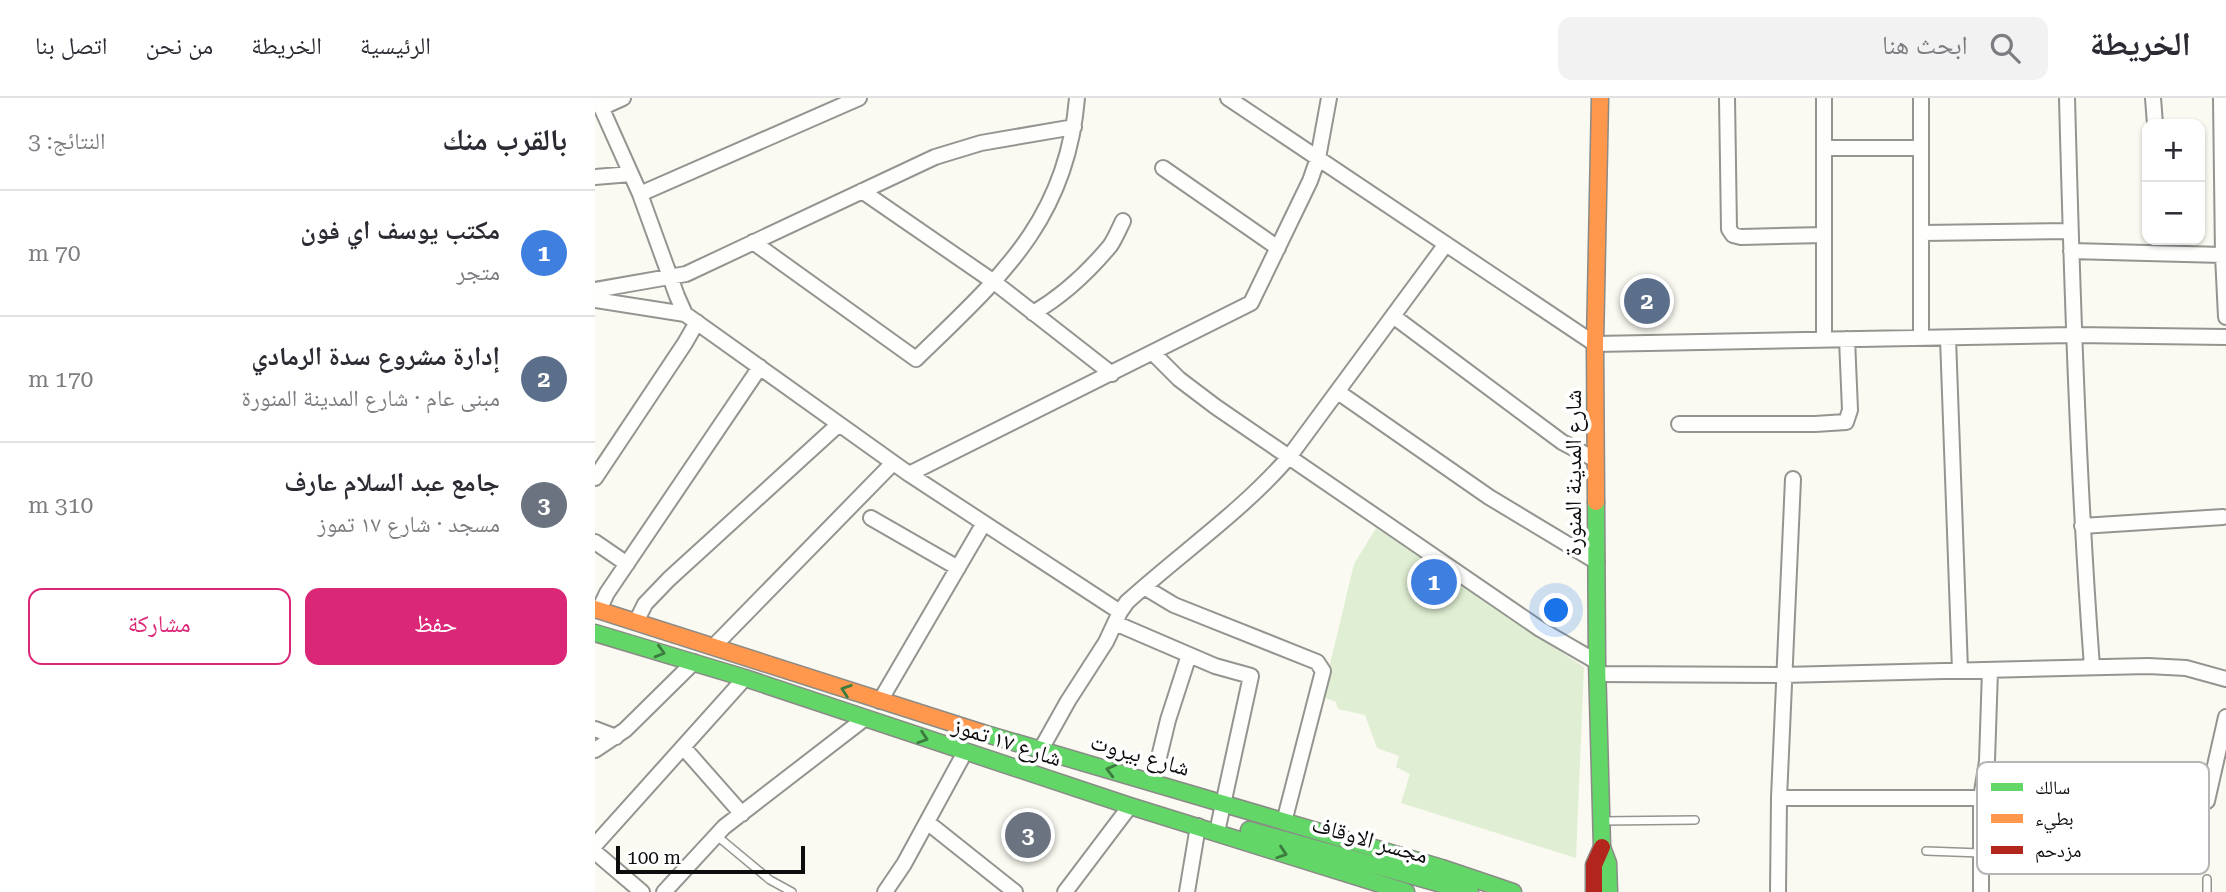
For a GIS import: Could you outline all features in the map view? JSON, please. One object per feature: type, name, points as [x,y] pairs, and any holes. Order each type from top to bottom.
[{"type":"main road","name":"شارع المدينة المنورة","points":[[1598,892],[1594,864],[1602,847],[1595,344],[1600,98]]},
{"type":"main road","name":"شارع بيروت","points":[[597,609],[1040,751],[1442,868],[1513,892]]},
{"type":"main road","name":"شارع ١٧ تموز","points":[[595,633],[745,678],[1131,806],[1405,892]]},
{"type":"main road","name":"مجسر الاوقاف","points":[[1223,804],[1258,831]]},
{"type":"main road","name":"مجسر الاوقاف","points":[[1217,832],[1238,829],[1258,831],[1470,892]]},
{"type":"street","points":[[595,478],[685,343],[691,318],[671,278],[640,194],[599,103],[623,98]]},
{"type":"street","points":[[640,194],[859,98]]},
{"type":"street","points":[[753,242],[916,359],[994,282],[1027,242],[1050,203],[1062,174],[1074,127],[1077,98]]},
{"type":"street","points":[[1228,98],[1595,344],[2074,335],[2226,337]]},
{"type":"street","points":[[909,474],[1251,303],[1310,181],[1318,158],[1329,98]]},
{"type":"street","points":[[1727,98],[1730,229],[1733,235],[1824,236]]},
{"type":"street","points":[[1824,98],[1824,340]]},
{"type":"street","points":[[1921,98],[1921,338]]},
{"type":"street","points":[[2067,98],[2082,526],[2092,667]]},
{"type":"street","points":[[2153,98],[2155,119]]},
{"type":"street","points":[[2221,98],[2226,317]]},
{"type":"street","points":[[596,299],[687,274],[935,157],[981,143],[1074,127]]},
{"type":"street","points":[[1824,148],[1921,148]]},
{"type":"street","points":[[1163,168],[1277,248]]},
{"type":"street","points":[[595,177],[631,174]]},
{"type":"street","points":[[862,191],[994,282],[1112,374]]},
{"type":"street","points":[[1033,313],[1081,276],[1112,244],[1123,221]]},
{"type":"street","points":[[1921,233],[2070,231]]},
{"type":"street","points":[[1040,751],[1127,603],[1266,483],[1338,392],[1446,244]]},
{"type":"street","points":[[2071,251],[2161,247],[2223,255]]},
{"type":"street","points":[[596,299],[691,318],[893,463],[984,523],[1117,618],[1189,655],[1251,676],[1217,832]]},
{"type":"street","points":[[1393,316],[1562,442],[1596,460]]},
{"type":"street","points":[[1948,338],[1960,670]]},
{"type":"street","points":[[1679,424],[1846,422],[1850,410],[1847,339]]},
{"type":"street","points":[[1153,353],[1179,379],[1289,457],[1598,668],[1783,675],[2148,666],[2186,668],[2226,679]]},
{"type":"street","points":[[597,609],[760,367]]},
{"type":"street","points":[[1338,392],[1489,497],[1597,562]]},
{"type":"street","points":[[636,622],[645,604],[669,579],[839,424]]},
{"type":"street","points":[[714,646],[893,463]]},
{"type":"street","points":[[1778,892],[1783,675],[1793,479]]},
{"type":"street","points":[[2082,526],[2223,517]]},
{"type":"street","points":[[871,518],[958,568]]},
{"type":"street","points":[[880,701],[984,523]]},
{"type":"street","points":[[595,542],[627,564]]},
{"type":"street","points":[[1145,587],[1174,605],[1317,662],[1322,667],[1285,822]]},
{"type":"street","points":[[1153,782],[1168,720],[1189,655]]},
{"type":"street","points":[[595,750],[616,737],[694,663]]},
{"type":"street","points":[[1987,762],[1990,670]]},
{"type":"street","points":[[595,845],[745,678]]},
{"type":"street","points":[[2209,792],[2226,717]]},
{"type":"street","points":[[664,892],[717,836],[742,814],[864,719]]},
{"type":"street","points":[[595,729],[616,737]]},
{"type":"street","points":[[683,747],[742,814]]},
{"type":"street","points":[[892,890],[965,752]]},
{"type":"street","points":[[1779,798],[1977,798]]},
{"type":"street","points":[[1065,892],[1131,806]]},
{"type":"street","points":[[927,822],[1015,892]]},
{"type":"street","points":[[1187,892],[1198,826]]},
{"type":"street","points":[[595,852],[642,892]]},
{"type":"street","points":[[1981,874],[1981,892]]},
{"type":"lane","points":[[1601,821],[1695,820]]},
{"type":"lane","points":[[717,836],[770,880],[792,892]]},
{"type":"lane","points":[[1926,852],[1977,853]]},
{"type":"lane","points":[[2207,879],[2207,892]]},
{"type":"green space","points":[[1376,528],[1584,667],[1576,858],[1401,803],[1410,774],[1396,767],[1399,756],[1377,748],[1365,715],[1338,709],[1336,702],[1322,697],[1354,564]]},
{"type":"traffic: fast","points":[[1596,502],[1602,847],[1608,863],[1609,892]]},
{"type":"traffic: fast","points":[[595,633],[745,678],[1130,806],[1406,892]]},
{"type":"traffic: fast","points":[[983,733],[1442,868],[1513,892]]},
{"type":"traffic: fast","points":[[1249,830],[1470,892]]},
{"type":"traffic: slow","points":[[1596,502],[1595,344],[1600,98]]},
{"type":"traffic: slow","points":[[595,609],[983,733]]},
{"type":"traffic: jam","points":[[1594,892],[1594,865],[1602,847]]},
{"type":"place","name":"إدارة مشروع سدة الرمادي","points":[[1647,301]]},
{"type":"place","name":"مكتب يوسف اي فون","points":[[1434,582]]},
{"type":"place","name":"جامع عبد السلام عارف","points":[[1028,835]]}]
